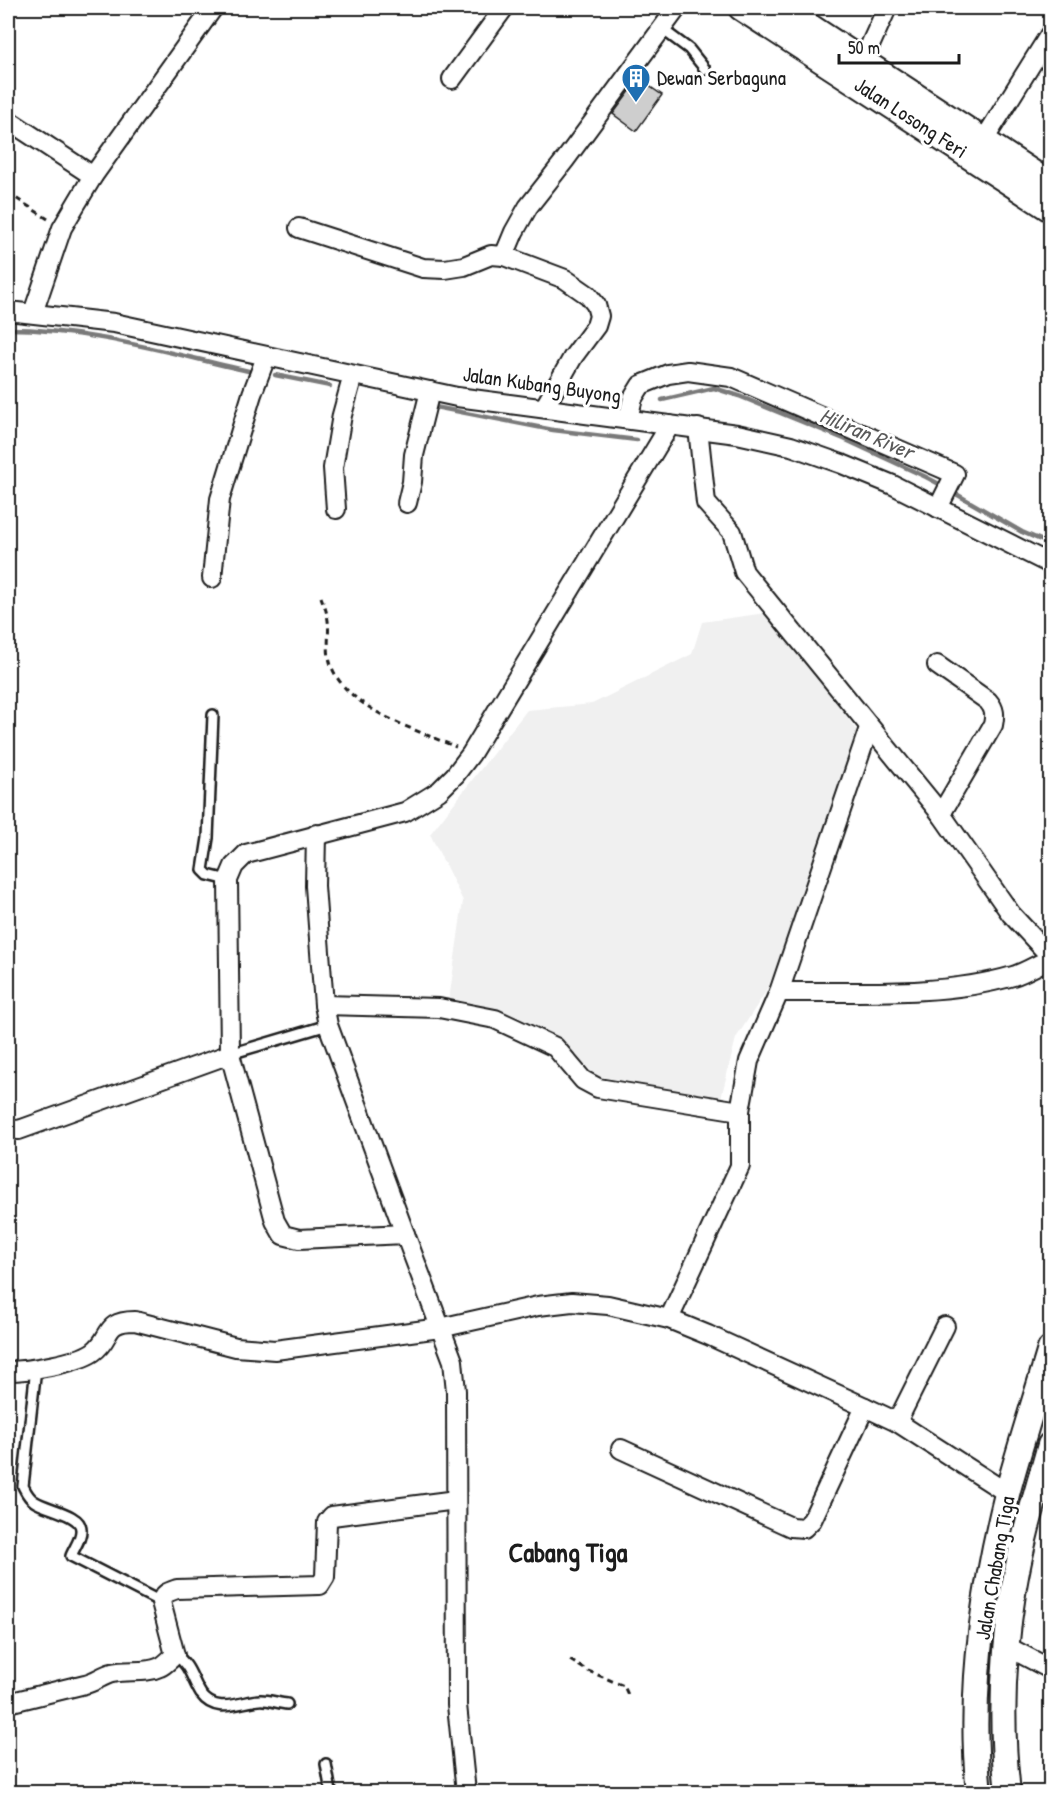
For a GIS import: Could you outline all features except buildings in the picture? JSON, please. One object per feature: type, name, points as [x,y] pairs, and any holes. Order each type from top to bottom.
[{"type":"main road","name":"Jalan Losong Feri","points":[[741,8],[1050,209]]},
{"type":"main road","name":"Jalan Losong Feri","points":[[782,8],[1050,184]]},
{"type":"main road","name":"Jalan Chabang Tiga","points":[[979,1792],[976,1683],[988,1580],[1007,1493],[1050,1349]]},
{"type":"main road","name":"Jalan Chabang Tiga","points":[[1008,1792],[1004,1690],[1014,1587],[1050,1445]]},
{"type":"street","points":[[33,313],[62,228],[93,176],[213,8]]},
{"type":"street","points":[[452,79],[504,8]]},
{"type":"street","points":[[504,256],[528,207],[677,8]]},
{"type":"street","points":[[863,61],[887,8]]},
{"type":"street","points":[[984,140],[1050,34]]},
{"type":"street","points":[[8,120],[93,176]]},
{"type":"street","points":[[299,228],[423,268],[445,269],[464,266],[491,255],[504,256],[565,279],[588,295],[596,305],[599,316],[596,326],[573,357],[544,408]]},
{"type":"street","name":"Jalan Kubang Buyong","points":[[8,311],[114,323],[430,391],[698,428],[791,446],[893,485],[1050,564]]},
{"type":"street","points":[[212,578],[220,499],[252,394],[266,357]]},
{"type":"street","points":[[628,419],[636,390],[641,385],[668,374],[688,371],[731,377],[955,474],[938,508]]},
{"type":"street","points":[[336,509],[333,468],[342,415],[353,375]]},
{"type":"street","points":[[407,502],[412,482],[414,455],[430,391]]},
{"type":"street","points":[[405,1233],[299,1239],[283,1235],[275,1221],[231,1054],[228,880],[234,866],[246,854],[405,812],[439,792],[471,754],[670,425]]},
{"type":"street","points":[[698,428],[706,503],[732,532],[744,572],[940,814],[1011,914],[1050,957],[1015,976],[972,986],[937,990],[779,992]]},
{"type":"street","points":[[937,665],[988,701],[995,715],[993,725],[940,814]]},
{"type":"street","points":[[669,1319],[740,1166],[740,1111],[752,1054],[779,992],[869,728]]},
{"type":"street","points":[[316,834],[315,886],[324,1005],[328,1025],[453,1361],[456,1390],[457,1705],[466,1792]]},
{"type":"street","points":[[1011,914],[1050,935]]},
{"type":"street","points":[[324,1005],[439,1008],[495,1019],[555,1047],[584,1080],[598,1088],[740,1111]]},
{"type":"street","points":[[8,1129],[18,1130],[231,1054]]},
{"type":"street","points":[[8,1371],[36,1368],[93,1353],[101,1346],[112,1326],[122,1321],[135,1321],[217,1343],[255,1350],[275,1350],[440,1328],[538,1306],[572,1302],[608,1305],[669,1319],[897,1422],[1007,1493]]},
{"type":"street","points":[[897,1422],[945,1326]]},
{"type":"street","points":[[621,1449],[791,1527],[804,1528],[812,1520],[865,1407]]},
{"type":"street","points":[[8,1702],[98,1681],[114,1672],[161,1667],[175,1655],[161,1602],[163,1596],[168,1592],[177,1589],[320,1585],[324,1577],[327,1522],[332,1516],[456,1500]]},
{"type":"street","points":[[1009,1642],[1050,1658]]},
{"type":"street","points":[[1009,1642],[1050,1669]]},
{"type":"lane","points":[[662,29],[689,49],[705,69]]},
{"type":"lane","points":[[213,715],[208,838],[202,865],[208,875],[228,880]]},
{"type":"lane","points":[[231,1054],[328,1025]]},
{"type":"lane","points":[[36,1368],[23,1486],[27,1494],[34,1502],[78,1520],[82,1528],[71,1556],[161,1602]]},
{"type":"lane","points":[[175,1655],[186,1664],[202,1694],[213,1703],[230,1707],[260,1700],[287,1704]]},
{"type":"lane","points":[[326,1764],[331,1792]]},
{"type":"path","points":[[8,192],[62,228]]},
{"type":"path","points":[[321,597],[327,616],[327,648],[332,667],[340,682],[354,697],[373,710],[471,754]]},
{"type":"path","points":[[570,1660],[586,1670],[624,1686],[629,1697]]},
{"type":"shaded area","points":[[772,612],[859,734],[801,913],[765,993],[736,1038],[721,1098],[596,1076],[561,1040],[449,1000],[463,901],[430,834],[527,710],[592,704],[692,654],[702,622]]},
{"type":"waterway","points":[[8,329],[39,330],[101,338],[253,372]]},
{"type":"waterway","points":[[275,375],[330,386]]},
{"type":"waterway","name":"Hiliran River","points":[[662,400],[714,388],[844,439],[943,486]]},
{"type":"waterway","points":[[435,407],[553,430],[637,440]]},
{"type":"waterway","name":"Hiliran River","points":[[951,491],[1022,532],[1050,544]]},
{"type":"place","name":"Dewan Serbaguna","points":[[636,104]]},
{"type":"district","name":"Cabang Tiga","points":[[568,1553]]}]
